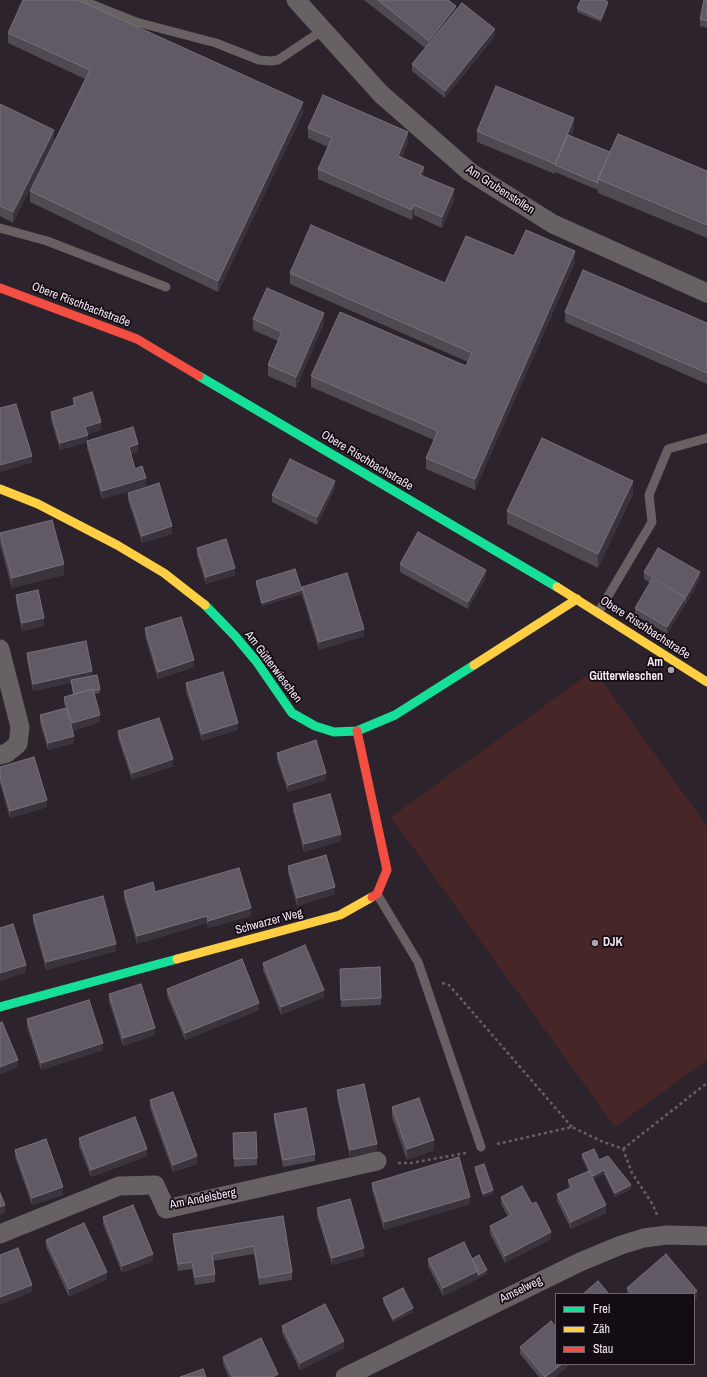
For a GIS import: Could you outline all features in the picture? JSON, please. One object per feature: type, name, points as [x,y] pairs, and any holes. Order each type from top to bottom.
[{"type":"street","name":"Am Grubenstollen","points":[[296,0],[381,94],[470,172],[553,224],[707,293]]},
{"type":"street","name":"Obere Rischbachstraße","points":[[0,288],[137,339],[577,599],[707,682]]},
{"type":"street","name":"Am Gütterwieschen","points":[[0,489],[38,504],[117,545],[164,573],[201,601],[235,636],[256,661],[292,713],[315,726],[334,732],[357,731],[395,715],[577,599]]},
{"type":"street","points":[[0,650],[20,727],[18,744],[7,753],[0,755]]},
{"type":"street","points":[[357,731],[387,870],[377,894]]},
{"type":"street","name":"Schwarzer Weg","points":[[0,1007],[340,915],[377,894]]},
{"type":"street","name":"Am Andelsberg","points":[[0,1234],[119,1186],[155,1184],[166,1209],[377,1161]]},
{"type":"street","name":"Amselweg","points":[[345,1377],[580,1262],[621,1245],[644,1238],[667,1235],[707,1236]]},
{"type":"lane","points":[[82,0],[136,22],[216,43],[260,60],[278,60],[323,30]]},
{"type":"lane","points":[[0,228],[47,241],[166,287]]},
{"type":"lane","points":[[598,613],[652,522],[649,495],[668,449],[707,438]]},
{"type":"lane","points":[[377,894],[418,962],[481,1147]]},
{"type":"path","points":[[422,976],[449,985],[572,1127],[601,1141],[624,1149]]},
{"type":"path","points":[[624,1149],[707,1083]]},
{"type":"path","points":[[377,1161],[411,1163],[470,1152],[481,1147],[519,1140],[572,1127]]},
{"type":"path","points":[[624,1149],[632,1173],[653,1205],[667,1235]]},
{"type":"shaded area","name":"DJK","points":[[594,670],[707,826],[707,1060],[615,1127],[391,817]]},
{"type":"building","points":[[23,0],[78,0],[303,102],[218,281],[30,191],[90,70],[8,33]]},
{"type":"building","points":[[378,0],[448,0],[456,6],[429,41]]},
{"type":"building","points":[[581,0],[605,0],[608,2],[601,19],[577,8]]},
{"type":"building","points":[[704,0],[707,0],[707,21],[700,19]]},
{"type":"building","points":[[462,3],[495,29],[445,91],[412,64]]},
{"type":"building","points":[[496,86],[574,118],[555,164],[477,131]]},
{"type":"building","points":[[323,95],[408,132],[398,156],[424,167],[420,175],[454,189],[442,217],[414,205],[412,210],[318,169],[332,138],[308,128]]},
{"type":"building","points":[[0,104],[54,130],[13,212],[0,206]]},
{"type":"building","points":[[618,134],[707,171],[707,225],[598,179]]},
{"type":"building","points":[[568,135],[610,152],[598,179],[598,183],[555,165]]},
{"type":"building","points":[[311,225],[445,283],[466,236],[514,256],[526,230],[575,251],[475,479],[426,458],[438,431],[311,376],[340,312],[466,366],[472,353],[290,273]]},
{"type":"building","points":[[583,270],[707,323],[707,373],[565,312]]},
{"type":"building","points":[[267,288],[324,313],[296,377],[268,365],[282,332],[253,319]]},
{"type":"building","points":[[92,392],[101,422],[85,427],[88,435],[60,443],[51,412],[75,405],[73,398]]},
{"type":"building","points":[[16,404],[32,456],[0,465],[0,408]]},
{"type":"building","points":[[133,427],[138,444],[129,447],[135,469],[142,466],[146,478],[102,491],[87,441]]},
{"type":"building","points":[[542,438],[633,481],[598,554],[507,511]]},
{"type":"building","points":[[290,459],[335,481],[317,517],[272,495]]},
{"type":"building","points":[[159,483],[172,526],[142,536],[128,493]]},
{"type":"building","points":[[52,520],[64,564],[12,578],[0,533]]},
{"type":"building","points":[[418,532],[486,570],[468,602],[400,564]]},
{"type":"building","points":[[226,539],[235,568],[206,577],[197,548]]},
{"type":"building","points":[[658,548],[700,572],[686,597],[644,572]]},
{"type":"building","points":[[295,569],[302,590],[262,603],[256,581]]},
{"type":"building","points":[[347,573],[364,629],[319,642],[302,587]]},
{"type":"building","points":[[652,579],[685,598],[667,627],[635,608]]},
{"type":"building","points":[[38,590],[44,618],[22,623],[16,595]]},
{"type":"building","points":[[181,617],[194,660],[158,672],[145,628]]},
{"type":"building","points":[[86,641],[92,671],[33,684],[27,653]]},
{"type":"building","points":[[223,672],[238,723],[202,734],[186,683]]},
{"type":"building","points":[[97,675],[100,689],[93,691],[93,689],[74,694],[71,680]]},
{"type":"building","points":[[93,689],[100,715],[72,723],[64,697]]},
{"type":"building","points":[[66,708],[74,736],[48,743],[40,715]]},
{"type":"building","points":[[159,718],[173,759],[132,773],[118,731]]},
{"type":"building","points":[[316,740],[326,773],[288,785],[277,753]]},
{"type":"building","points":[[34,757],[47,800],[10,811],[0,776],[0,767]]},
{"type":"building","points":[[330,794],[341,834],[304,844],[293,804]]},
{"type":"building","points":[[326,855],[335,887],[297,898],[288,866]]},
{"type":"building","points":[[239,868],[251,908],[208,921],[207,916],[137,936],[124,891],[153,882],[155,892]]},
{"type":"building","points":[[103,896],[116,944],[46,962],[33,915]]},
{"type":"building","points":[[13,924],[26,965],[0,973],[0,928]]},
{"type":"building","points":[[305,945],[324,990],[281,1007],[263,963]]},
{"type":"building","points":[[242,959],[259,1003],[185,1033],[167,989]]},
{"type":"building","points":[[380,967],[381,998],[341,1000],[340,969]]},
{"type":"building","points":[[141,984],[155,1028],[123,1038],[109,994]]},
{"type":"building","points":[[89,1000],[103,1043],[41,1063],[27,1019]]},
{"type":"building","points":[[2,1022],[18,1060],[0,1067],[0,1023]]},
{"type":"building","points":[[364,1084],[377,1144],[350,1150],[337,1090]]},
{"type":"building","points":[[173,1092],[197,1156],[173,1165],[150,1100]]},
{"type":"building","points":[[419,1098],[434,1140],[407,1149],[392,1107]]},
{"type":"building","points":[[306,1108],[315,1154],[283,1160],[274,1114]]},
{"type":"building","points":[[135,1117],[147,1149],[91,1170],[79,1138]]},
{"type":"building","points":[[256,1132],[257,1158],[234,1159],[233,1133]]},
{"type":"building","points":[[46,1139],[63,1187],[32,1198],[15,1150]]},
{"type":"building","points":[[594,1149],[599,1160],[608,1156],[631,1185],[615,1193],[604,1170],[593,1176],[582,1154]]},
{"type":"building","points":[[459,1157],[470,1197],[384,1222],[372,1183]]},
{"type":"building","points":[[484,1164],[493,1190],[483,1194],[475,1167]]},
{"type":"building","points":[[589,1171],[606,1205],[571,1222],[557,1194],[572,1187],[568,1180]]},
{"type":"building","points":[[522,1186],[532,1204],[536,1202],[551,1232],[505,1256],[490,1226],[511,1215],[501,1197]]},
{"type":"building","points":[[0,1193],[5,1205],[0,1207]]},
{"type":"building","points":[[350,1199],[364,1248],[332,1258],[317,1208]]},
{"type":"building","points":[[133,1205],[153,1254],[122,1266],[103,1217]]},
{"type":"building","points":[[283,1216],[292,1272],[259,1278],[254,1246],[212,1254],[215,1274],[195,1277],[192,1262],[178,1264],[173,1234]]},
{"type":"building","points":[[84,1223],[107,1272],[69,1289],[46,1240]]},
{"type":"building","points":[[464,1242],[478,1271],[443,1288],[428,1259]]},
{"type":"building","points":[[18,1248],[32,1285],[0,1297],[0,1255]]},
{"type":"building","points":[[666,1254],[697,1291],[694,1293],[631,1293],[627,1288]]},
{"type":"building","points":[[479,1255],[487,1270],[478,1275],[478,1271],[472,1259]]},
{"type":"building","points":[[598,1281],[608,1293],[584,1293]]},
{"type":"building","points":[[403,1288],[413,1308],[393,1319],[383,1298]]},
{"type":"building","points":[[325,1304],[344,1341],[300,1363],[282,1326]]},
{"type":"building","points":[[551,1321],[555,1326],[555,1365],[561,1365],[545,1377],[520,1347]]},
{"type":"building","points":[[261,1338],[278,1374],[272,1377],[233,1377],[223,1357]]},
{"type":"building","points":[[203,1369],[206,1377],[180,1377]]},
{"type":"traffic: fast","points":[[199,376],[557,587]]},
{"type":"traffic: fast","points":[[205,605],[235,636],[256,661],[292,713],[315,726],[334,732],[357,731],[395,715],[474,665]]},
{"type":"traffic: fast","points":[[0,1007],[177,959]]},
{"type":"traffic: slow","points":[[0,489],[38,504],[117,545],[164,573],[205,605]]},
{"type":"traffic: slow","points":[[557,587],[707,682]]},
{"type":"traffic: slow","points":[[474,665],[577,599]]},
{"type":"traffic: slow","points":[[177,959],[340,915],[372,897]]},
{"type":"traffic: jam","points":[[0,288],[137,339],[199,376]]},
{"type":"traffic: jam","points":[[357,731],[387,870],[377,894],[372,897]]},
{"type":"place","name":"Am Gütterwieschen","points":[[671,670]]},
{"type":"place","name":"DJK","points":[[595,943]]}]
